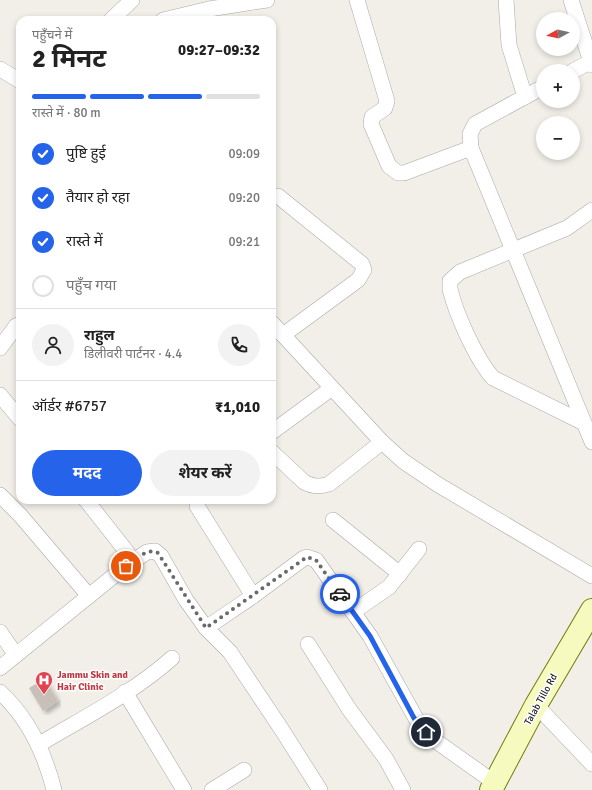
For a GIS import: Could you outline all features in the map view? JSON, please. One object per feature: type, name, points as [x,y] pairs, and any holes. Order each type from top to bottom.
[{"type":"main road","name":"Talab Tillo Rd","points":[[493,787],[536,705],[592,610]]},
{"type":"street","points":[[115,16],[132,0]]},
{"type":"street","points":[[174,16],[205,5],[267,0]]},
{"type":"street","points":[[357,0],[387,101],[385,108],[372,117],[371,124],[389,166],[398,173],[404,173],[471,148]]},
{"type":"street","points":[[506,0],[509,45],[525,97]]},
{"type":"street","points":[[571,0],[591,63],[580,68]]},
{"type":"street","points":[[0,68],[16,78]]},
{"type":"street","points":[[536,91],[475,124],[470,134],[471,148],[515,251],[592,442]]},
{"type":"street","points":[[278,196],[362,264],[364,270],[358,280],[283,335]]},
{"type":"street","points":[[584,423],[493,378],[486,370],[470,340],[452,298],[450,281],[455,276],[567,228],[592,210]]},
{"type":"street","points":[[0,348],[16,326]]},
{"type":"street","points":[[276,327],[382,442],[403,461],[437,484],[592,576]]},
{"type":"street","points":[[276,429],[332,388]]},
{"type":"street","points":[[0,395],[16,414]]},
{"type":"street","points":[[276,456],[304,482],[309,485],[321,487],[330,484],[382,442]]},
{"type":"street","points":[[0,496],[20,515],[89,596]]},
{"type":"street","points":[[89,504],[134,561]]},
{"type":"street","points":[[197,506],[253,596]]},
{"type":"street","points":[[333,520],[400,574]]},
{"type":"street","points":[[353,612],[384,592],[419,549]]},
{"type":"street","points":[[0,668],[89,596],[134,561],[151,550],[158,553],[206,628],[230,652],[320,790]]},
{"type":"street","points":[[206,628],[307,557],[316,560],[370,636],[419,724],[433,739],[493,787]]},
{"type":"street","points":[[0,632],[16,655]]},
{"type":"street","points":[[308,644],[349,709],[390,764],[403,790]]},
{"type":"street","points":[[38,745],[125,692],[161,668],[172,658]]},
{"type":"street","points":[[125,692],[184,790]]},
{"type":"street","points":[[1,696],[22,718],[38,745],[54,790]]},
{"type":"street","points":[[536,705],[592,764]]},
{"type":"street","points":[[212,790],[244,770]]},
{"type":"building","points":[[44,679],[58,701],[43,711],[29,688]]},
{"type":"way so far","points":[[126,566],[151,550],[158,553],[186,600],[206,628],[307,557],[316,560],[340,594]]},
{"type":"place","name":"Jammu Skin and Hair Clinic","points":[[44,695]]},
{"type":"route","points":[[340,594],[370,636],[414,718],[426,732]]}]
